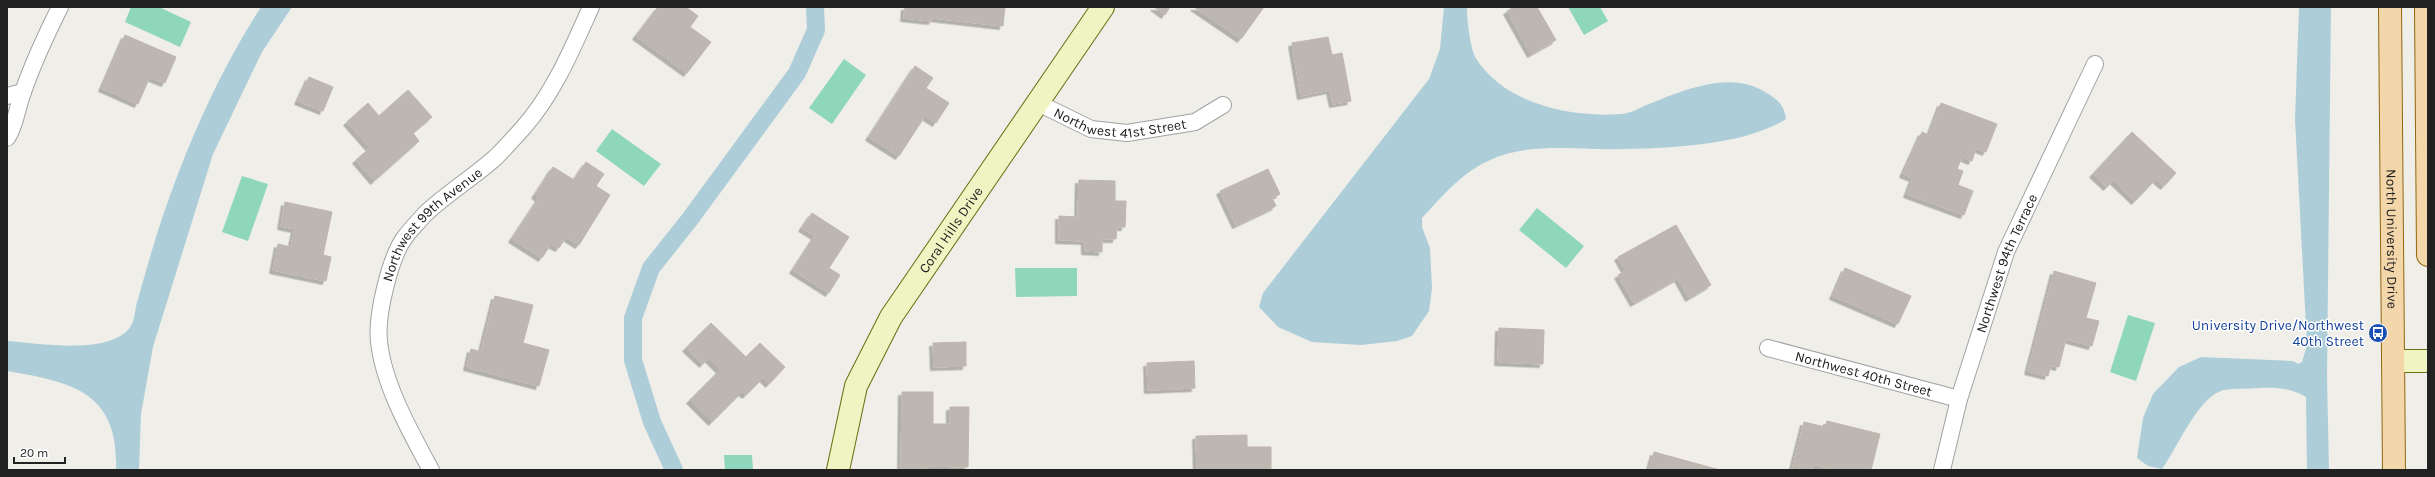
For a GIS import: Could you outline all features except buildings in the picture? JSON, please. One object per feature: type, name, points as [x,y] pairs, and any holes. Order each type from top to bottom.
[{"type":"main road","name":"North University Drive","points":[[2390,7],[2394,470]]},
{"type":"main road","points":[[2426,7],[2428,255]]},
{"type":"street","points":[[7,138],[12,131],[23,92],[44,38],[60,7]]},
{"type":"street","name":"Northwest 99th Avenue","points":[[431,470],[411,434],[387,375],[379,341],[383,300],[392,265],[405,237],[426,213],[496,157],[533,116],[546,99],[567,60],[591,7]]},
{"type":"street","name":"Coral Hills Drive","points":[[838,470],[856,386],[891,317],[949,228],[1038,103],[1103,7]]},
{"type":"street","name":"Northwest 94th Terrace","points":[[1942,470],[1959,399],[2006,252],[2096,64]]},
{"type":"street","points":[[7,96],[23,92]]},
{"type":"street","name":"Northwest 41st Street","points":[[1038,103],[1090,129],[1127,133],[1195,122],[1223,105]]},
{"type":"street","name":"Northwest 40th Street","points":[[1768,348],[1959,399]]},
{"type":"street","points":[[2393,361],[2428,361]]},
{"type":"green space","points":[[131,7],[159,7],[191,22],[180,47],[125,22]]},
{"type":"green space","points":[[1568,7],[1600,7],[1608,21],[1584,35]]},
{"type":"green space","points":[[844,59],[866,75],[832,124],[809,108]]},
{"type":"green space","points":[[612,129],[661,164],[644,186],[596,151]]},
{"type":"green space","points":[[242,176],[268,184],[248,241],[222,232]]},
{"type":"green space","points":[[1537,208],[1584,246],[1566,268],[1519,230]]},
{"type":"green space","points":[[1015,268],[1077,268],[1077,296],[1016,297]]},
{"type":"green space","points":[[2128,315],[2155,323],[2136,381],[2110,372]]},
{"type":"green space","points":[[724,455],[752,455],[753,470],[725,470]]},
{"type":"water","points":[[261,7],[292,7],[262,52],[213,154],[153,347],[141,414],[139,470],[116,470],[115,444],[109,423],[100,407],[87,395],[70,386],[30,375],[7,371],[7,341],[70,346],[87,345],[103,343],[117,338],[131,327],[163,216],[186,153],[220,78]]},
{"type":"water","points":[[1444,7],[1467,7],[1468,27],[1472,49],[1477,60],[1489,75],[1505,88],[1541,105],[1581,113],[1602,115],[1624,114],[1692,88],[1722,82],[1751,86],[1765,92],[1779,102],[1784,109],[1786,119],[1767,129],[1720,142],[1667,148],[1641,149],[1554,148],[1526,150],[1500,156],[1478,166],[1460,179],[1422,218],[1422,227],[1430,248],[1432,288],[1429,311],[1412,336],[1397,341],[1361,345],[1312,342],[1278,327],[1259,307],[1263,293],[1429,79],[1440,49]]},
{"type":"water","points":[[2299,7],[2331,7],[2327,376],[2329,470],[2307,470],[2306,397],[2289,390],[2271,388],[2228,389],[2214,394],[2197,412],[2162,469],[2148,466],[2137,458],[2143,418],[2153,394],[2179,367],[2201,357],[2293,361],[2298,364],[2302,362],[2307,345],[2295,119]]},
{"type":"waterway","points":[[674,470],[652,422],[633,360],[633,318],[651,268],[690,219],[797,73],[816,30],[815,7]]},
{"type":"place","name":"University Drive/Northwest 40th Street","points":[[2378,333]]}]
